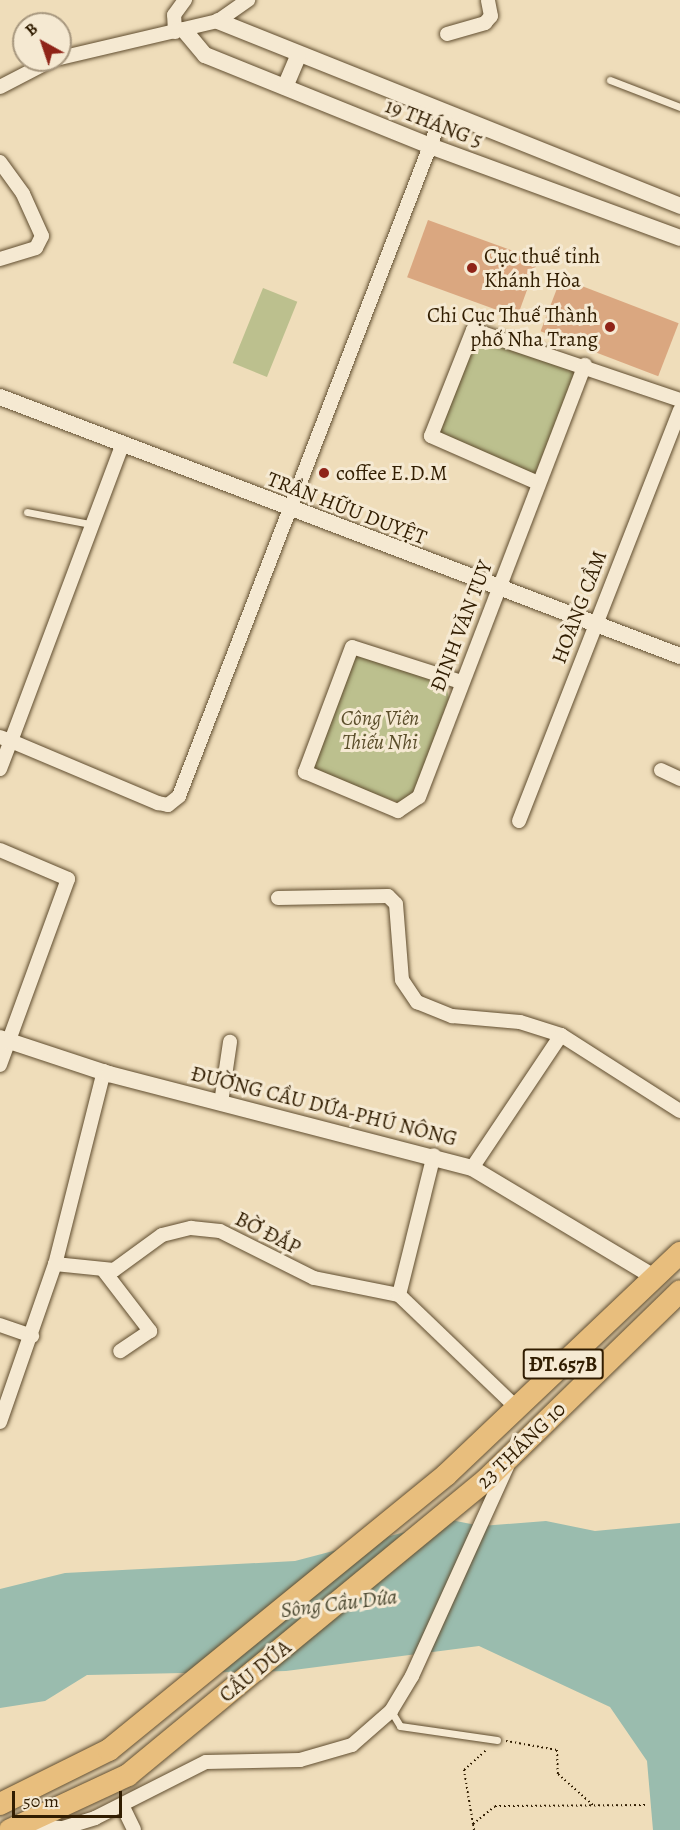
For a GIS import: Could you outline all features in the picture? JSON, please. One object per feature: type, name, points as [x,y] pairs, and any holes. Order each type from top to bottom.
[{"type":"main road","name":"23 THÁNG 10","points":[[446,1475],[518,1409],[651,1275],[680,1253]]},
{"type":"main road","points":[[651,1275],[678,1295]]},
{"type":"main road","name":"23 THÁNG 10","points":[[466,1498],[678,1295]]},
{"type":"main road","name":"CẦU DỨA","points":[[0,1804],[109,1750],[446,1475]]},
{"type":"main road","name":"CẦU DỨA","points":[[16,1827],[128,1775],[466,1498]]},
{"type":"street","points":[[180,31],[174,15],[185,0]]},
{"type":"street","points":[[72,55],[218,21],[248,0]]},
{"type":"street","points":[[447,34],[485,22],[491,16],[488,0]]},
{"type":"street","name":"19 THÁNG 5","points":[[218,21],[298,57],[442,115],[680,206]]},
{"type":"street","name":"19 THÁNG 5","points":[[180,31],[205,55],[430,146],[680,238]]},
{"type":"street","points":[[285,87],[298,57]]},
{"type":"street","points":[[0,87],[29,72]]},
{"type":"street","points":[[5,739],[158,803],[175,802],[442,115]]},
{"type":"street","points":[[0,162],[23,194],[42,236],[36,248],[0,259]]},
{"type":"street","points":[[538,483],[435,441],[432,426],[473,330],[585,365],[680,400]]},
{"type":"street","name":"ĐINH VĂN TUY","points":[[461,682],[359,646],[347,652],[305,772],[398,810],[419,797],[461,682],[585,365]]},
{"type":"street","name":"TRẦN HỮU DUYỆT","points":[[0,397],[288,510],[680,656]]},
{"type":"street","name":"HOÀNG CẦM","points":[[519,821],[680,410]]},
{"type":"street","points":[[0,769],[5,739],[122,446]]},
{"type":"street","points":[[661,770],[680,779]]},
{"type":"street","points":[[0,850],[68,879],[4,1039],[0,1065]]},
{"type":"street","points":[[278,898],[388,896],[396,904],[402,980],[417,1002],[452,1016],[520,1022],[561,1035],[680,1111]]},
{"type":"street","points":[[472,1168],[561,1035]]},
{"type":"street","name":"ĐƯỜNG CẦU DỨA-PHÚ NÔNG","points":[[4,1039],[104,1071],[221,1103],[434,1155],[472,1168],[651,1275]]},
{"type":"street","points":[[221,1103],[230,1042]]},
{"type":"street","points":[[0,1422],[32,1336],[55,1264],[104,1071]]},
{"type":"street","points":[[434,1155],[399,1295],[518,1409]]},
{"type":"street","name":"BỜ ĐẮP","points":[[55,1264],[104,1270],[122,1268],[162,1235],[206,1227],[314,1278],[399,1295]]},
{"type":"street","points":[[104,1270],[150,1331],[120,1351]]},
{"type":"street","points":[[0,1325],[32,1336]]},
{"type":"street","points":[[16,1827],[63,1828],[123,1807],[206,1762],[330,1754],[352,1745],[391,1711],[420,1660],[512,1456]]},
{"type":"street","points":[[123,1807],[134,1830]]},
{"type":"lane","points":[[610,80],[680,107]]},
{"type":"lane","points":[[27,512],[90,524]]},
{"type":"lane","points":[[391,1711],[400,1726],[496,1740]]},
{"type":"path","points":[[474,1830],[464,1770],[496,1740],[556,1750],[558,1774],[594,1805]]},
{"type":"path","points":[[473,1824],[495,1806],[645,1805]]},
{"type":"green space","points":[[263,288],[297,302],[267,377],[233,363]]},
{"type":"green space","points":[[479,335],[576,372],[535,474],[438,435],[473,337]]},
{"type":"green space","name":"Công Viên Thiếu Nhi","points":[[359,652],[446,686],[449,698],[413,796],[400,803],[312,771],[352,655]]},
{"type":"water","name":"Sông Cầu Dứa","points":[[451,1520],[481,1526],[546,1521],[595,1531],[680,1523],[680,1830],[653,1830],[647,1761],[610,1707],[479,1646],[286,1671],[87,1675],[45,1701],[0,1708],[0,1589],[65,1573],[295,1561]]},
{"type":"building","name":"Cục thuế tỉnh Khánh Hòa","points":[[428,220],[538,260],[517,317],[407,277]]},
{"type":"building","name":"Chi Cục Thuế Thành phố Nha Trang","points":[[561,278],[679,323],[658,376],[541,331]]},
{"type":"place","name":"Cục thuế tỉnh Khánh Hòa","points":[[472,268]]},
{"type":"place","name":"Chi Cục Thuế Thành phố Nha Trang","points":[[610,327]]},
{"type":"place","name":"coffee E.D.M","points":[[324,473]]}]
